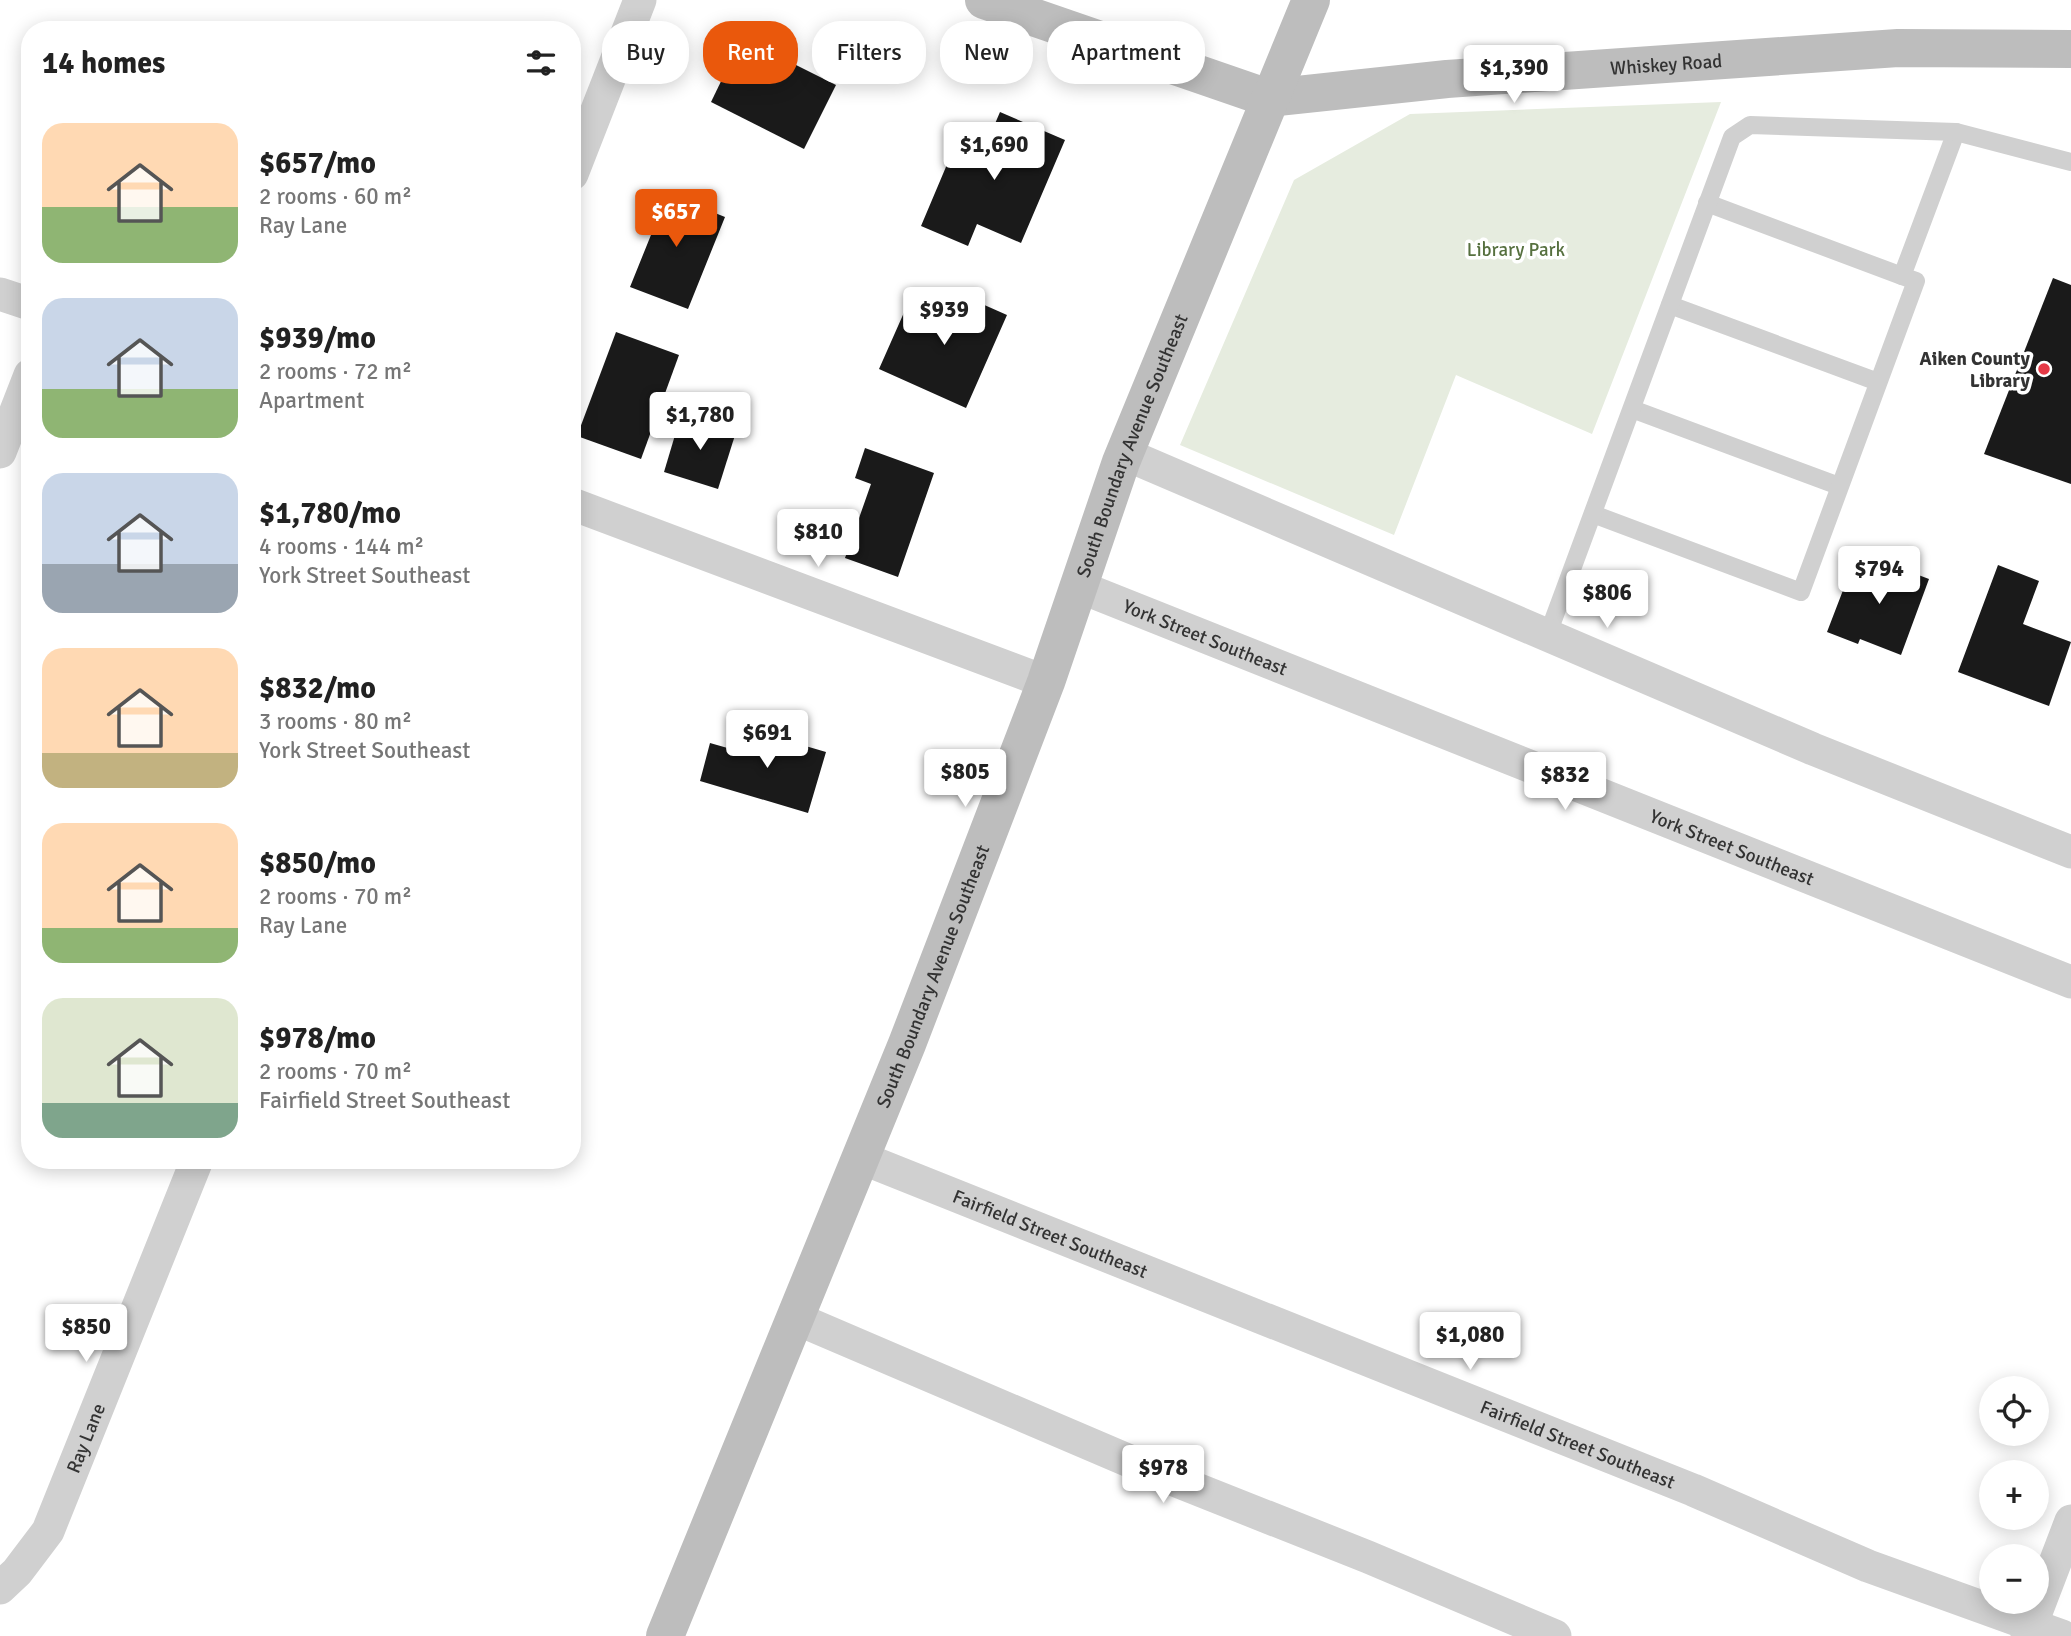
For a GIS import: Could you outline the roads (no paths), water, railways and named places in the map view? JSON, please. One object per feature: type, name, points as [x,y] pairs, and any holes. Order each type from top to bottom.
[{"type":"street","points":[[581,151],[640,0]]},
{"type":"street","name":"Whiskey Road","points":[[984,0],[1268,98],[1447,79],[1884,49],[2071,49]]},
{"type":"street","name":"South Boundary Avenue Southeast","points":[[665,1636],[907,1044],[1046,682],[1125,454],[1268,98],[1311,0]]},
{"type":"street","points":[[0,294],[21,301]]},
{"type":"street","points":[[0,452],[21,398]]},
{"type":"street","points":[[1125,454],[1813,749],[2071,852]]},
{"type":"street","points":[[581,507],[1046,682]]},
{"type":"street","name":"York Street Southeast","points":[[1080,587],[2071,982]]},
{"type":"street","name":"Fairfield Street Southeast","points":[[859,1157],[1693,1490],[1868,1566],[2040,1632]]},
{"type":"street","name":"Ray Lane","points":[[1,1587],[48,1531],[193,1169]]},
{"type":"street","points":[[795,1318],[1161,1475],[1368,1557],[1555,1636]]},
{"type":"street","points":[[2040,1632],[2071,1521]]},
{"type":"lane","points":[[1548,634],[1732,137],[1750,125],[1956,132],[2071,162]]},
{"type":"lane","points":[[1902,276],[1956,132]]},
{"type":"lane","points":[[1592,514],[1801,592],[1916,281],[1707,203]]},
{"type":"lane","points":[[1670,304],[1878,382]]},
{"type":"lane","points":[[1632,409],[1839,486]]},
{"type":"place","name":"Aiken County Library","points":[[2044,369]]},
{"type":"park label","name":"Library Park","points":[[1516,249]]}]
